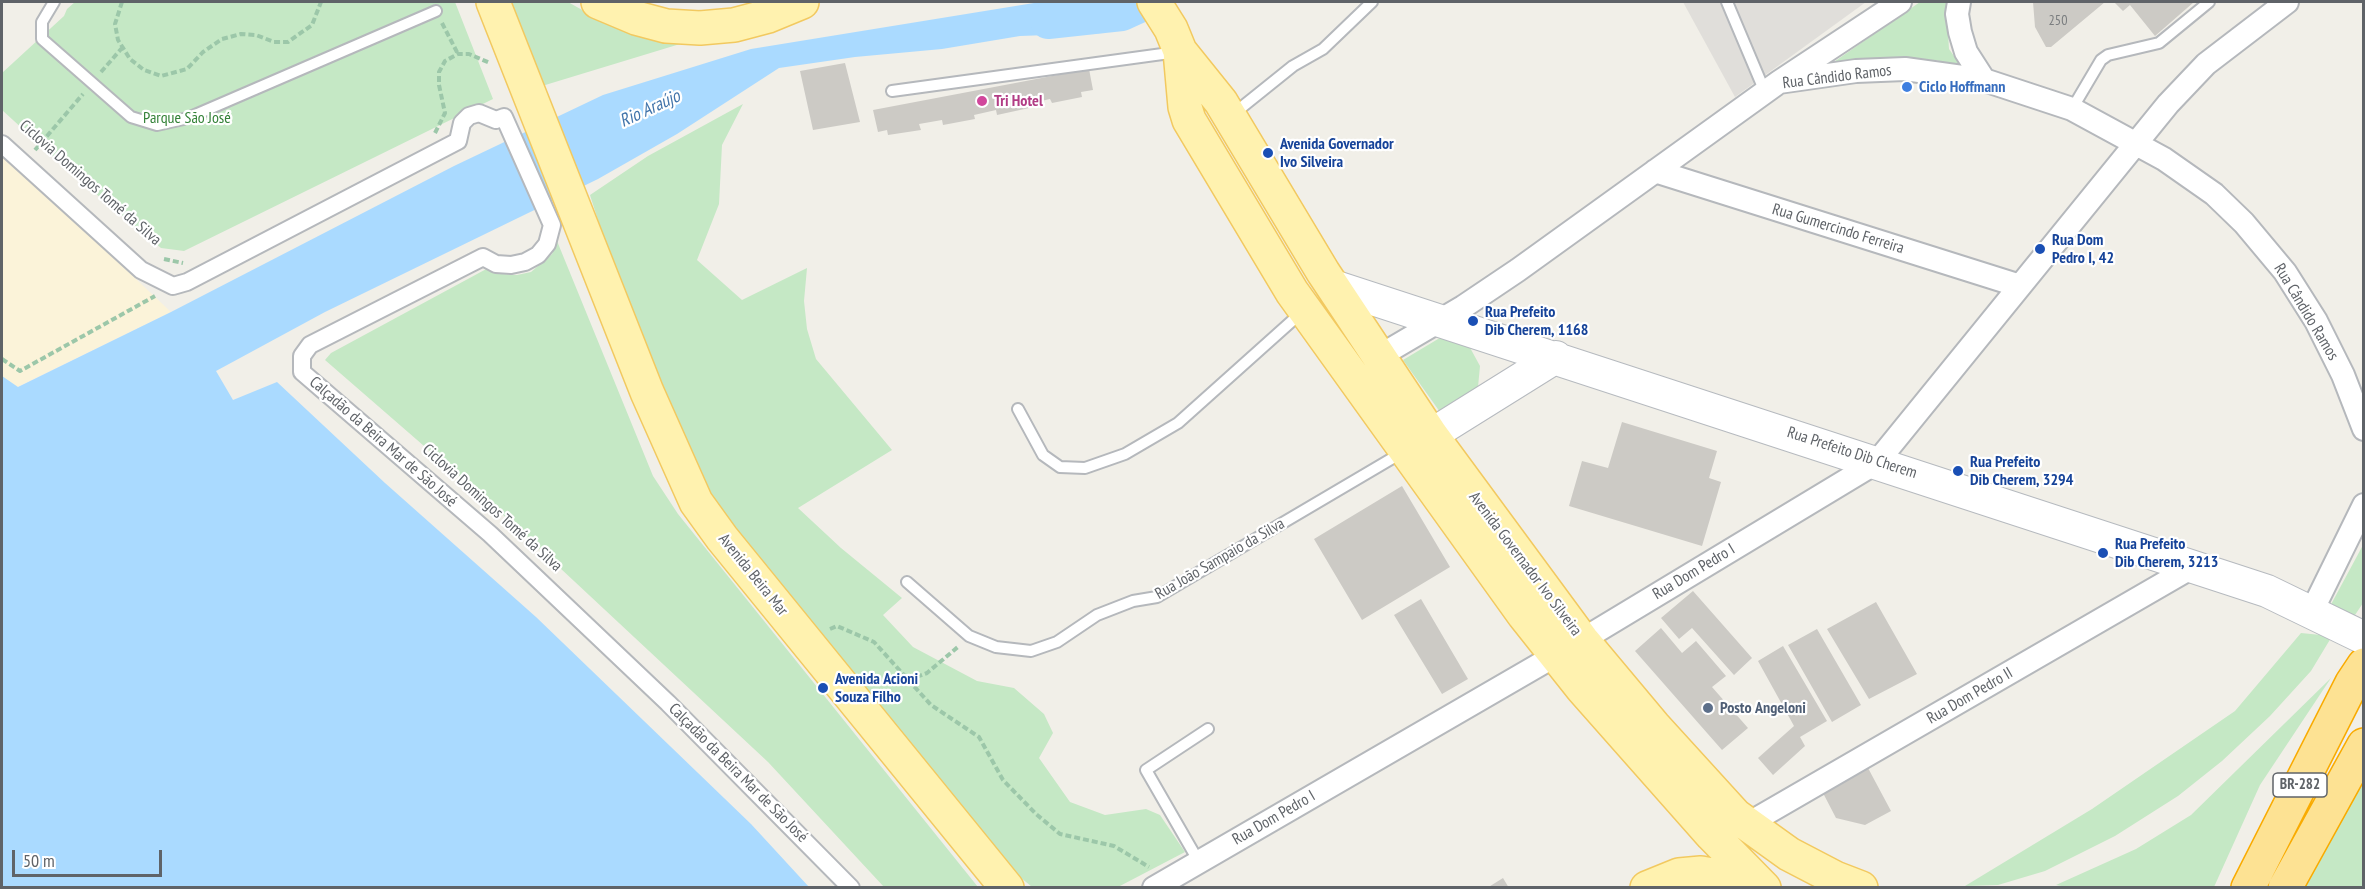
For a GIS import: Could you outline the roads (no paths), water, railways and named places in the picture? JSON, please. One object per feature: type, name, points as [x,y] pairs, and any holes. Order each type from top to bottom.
[{"type":"highway","name":"BR-282","points":[[2248,888],[2358,674]]},
{"type":"highway","name":"BR-282","points":[[2285,888],[2361,751]]},
{"type":"main road","points":[[493,2],[518,111]]},
{"type":"main road","points":[[598,2],[636,18],[666,26],[700,28],[734,25],[802,2]]},
{"type":"main road","points":[[1154,2],[1175,40]]},
{"type":"main road","name":"Avenida Governador Ivo Silveira","points":[[1175,40],[1229,117],[1378,357],[1418,443],[1524,615],[1568,647],[1654,726],[1746,825],[1789,854],[1835,878],[1861,888]]},
{"type":"main road","name":"Avenida Governador Ivo Silveira","points":[[1175,40],[1189,120],[1304,310],[1418,443]]},
{"type":"main road","name":"Avenida Beira Mar","points":[[518,111],[565,220],[696,502],[1007,888]]},
{"type":"main road","name":"Rua Prefeito Dib Cherem","points":[[1333,286],[2194,566],[2267,591],[2364,638]]},
{"type":"main road","points":[[1485,335],[1498,352],[1504,372],[1500,392]]},
{"type":"main road","name":"Rua João Sampaio da Silva","points":[[1418,443],[1556,357]]},
{"type":"main road","name":"Avenida Governador Ivo Silveira","points":[[1568,647],[1712,835],[1764,888]]},
{"type":"main road","points":[[1647,888],[1679,875],[1701,873],[1718,876],[1742,888]]},
{"type":"street","points":[[1772,87],[1900,2]]},
{"type":"street","points":[[1959,2],[1957,14],[1959,32],[1966,52],[1984,80]]},
{"type":"street","name":"Rua Dom Pedro I","points":[[1160,884],[1568,647],[1877,462],[2168,104],[2206,64],[2287,2]]},
{"type":"street","name":"Rua Cândido Ramos","points":[[1378,357],[1518,270],[1772,87],[1856,71],[1905,69],[1984,80],[2072,109],[2137,144],[2214,194],[2244,223],[2285,272],[2316,321],[2343,375],[2364,429]]},
{"type":"street","points":[[2,144],[141,270],[173,286],[187,282],[458,141],[462,123],[469,116],[478,113],[496,120],[518,111]]},
{"type":"street","name":"Rua Gumercindo Ferreira","points":[[1655,171],[2020,286]]},
{"type":"street","name":"Calçadão da Beira Mar de São José","points":[[565,220],[538,255],[525,262],[511,265],[496,264],[483,257],[310,345],[302,356],[302,372],[498,542],[668,703],[851,888]]},
{"type":"street","points":[[2312,611],[2364,505]]},
{"type":"street","name":"Rua Dom Pedro II","points":[[1746,825],[2194,566]]},
{"type":"lane","points":[[54,2],[42,22],[42,39],[131,117],[157,124],[175,122],[436,11]]},
{"type":"lane","points":[[1229,117],[1293,66],[1323,50],[1372,2]]},
{"type":"lane","points":[[1727,2],[1772,87]]},
{"type":"lane","points":[[2072,109],[2101,60],[2108,56],[2159,43],[2209,2]]},
{"type":"lane","points":[[892,91],[1175,40]]},
{"type":"lane","points":[[1018,409],[1043,454],[1060,467],[1085,468],[1125,454],[1178,423],[1304,310]]},
{"type":"lane","name":"Rua João Sampaio da Silva","points":[[907,582],[969,636],[996,647],[1031,651],[1057,642],[1098,615],[1133,601],[1157,597],[1418,443]]},
{"type":"lane","points":[[1199,862],[1146,770],[1208,729]]},
{"type":"water","points":[[1040,2],[1093,2],[1103,33],[1020,36],[942,49],[855,57],[779,68],[677,134],[598,179],[325,312],[216,371],[233,400],[277,382],[385,483],[536,617],[751,824],[809,887],[2,887],[2,376],[18,387],[171,312],[454,166],[603,95],[751,49]]},
{"type":"waterway","name":"Rio Araújo","points":[[1048,21],[1122,13],[1146,2]]},
{"type":"place","name":"Ciclo Hoffmann","points":[[1907,87]]},
{"type":"place","name":"Tri Hotel","points":[[982,101]]},
{"type":"place","name":"Avenida Governador Ivo Silveira","points":[[1268,153]]},
{"type":"place","name":"Rua Dom Pedro I, 42","points":[[2040,249]]},
{"type":"place","name":"Rua Prefeito Dib Cherem, 1168","points":[[1473,321]]},
{"type":"place","name":"Rua Prefeito Dib Cherem, 3294","points":[[1958,471]]},
{"type":"place","name":"Rua Prefeito Dib Cherem, 3213","points":[[2103,553]]},
{"type":"place","name":"Avenida Acioni Souza Filho","points":[[823,688]]},
{"type":"place","name":"Posto Angeloni","points":[[1708,708]]},
{"type":"park label","name":"Parque São José","points":[[187,118]]}]
